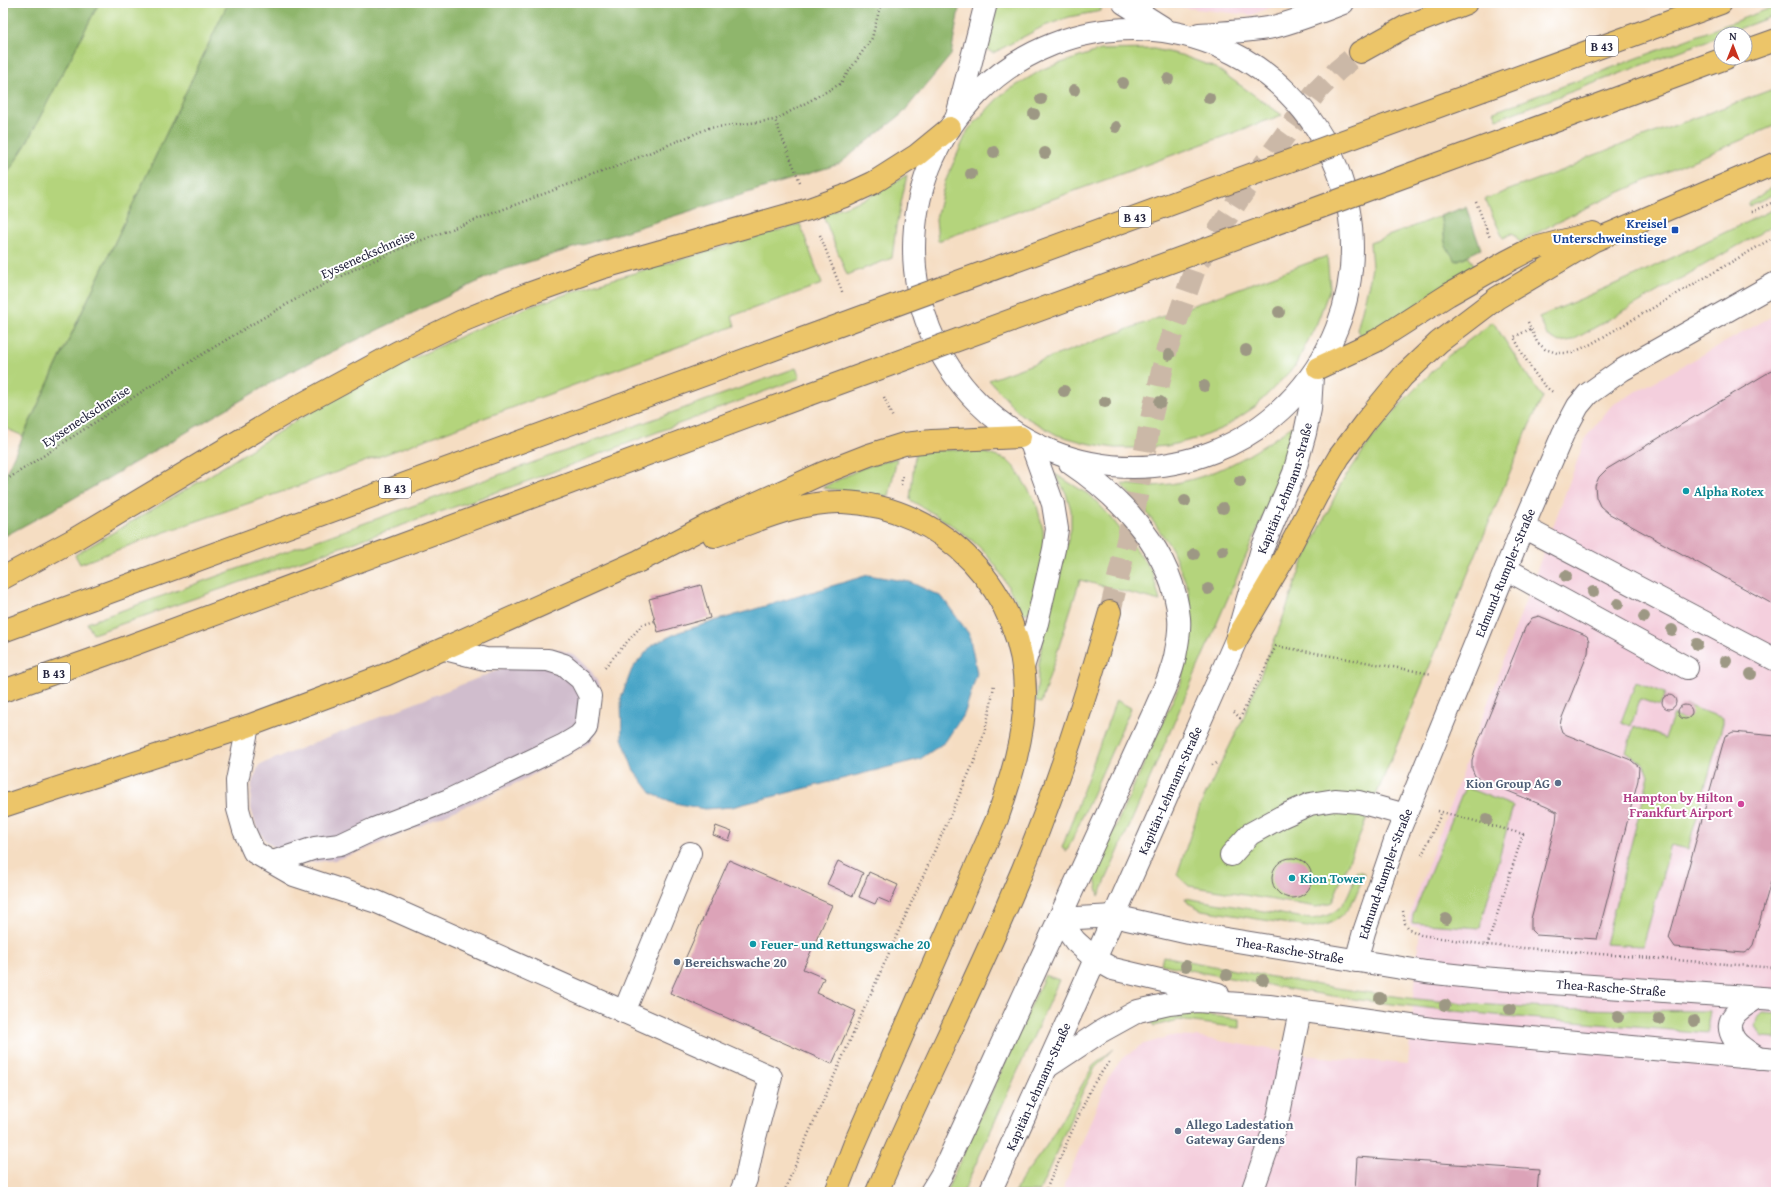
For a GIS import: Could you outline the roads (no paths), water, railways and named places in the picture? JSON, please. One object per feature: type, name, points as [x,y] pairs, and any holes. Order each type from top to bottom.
[{"type":"highway","points":[[1360,52],[1405,26],[1466,3]]},
{"type":"highway","name":"B 43","points":[[3,631],[1721,3]]},
{"type":"highway","points":[[1753,48],[1776,40]]},
{"type":"highway","name":"B 43","points":[[3,690],[106,655],[807,395],[1713,63]]},
{"type":"highway","points":[[3,578],[75,539],[290,411],[398,352],[462,321],[528,294],[601,268],[809,209],[873,183],[917,155],[953,123]]},
{"type":"highway","points":[[1236,640],[1283,560],[1316,495],[1339,457],[1403,376],[1439,342],[1497,298],[1587,245],[1776,163]]},
{"type":"highway","points":[[1315,372],[1376,341],[1448,295],[1531,249],[1635,223]]},
{"type":"highway","points":[[3,806],[248,726],[385,675],[639,561],[708,525],[823,473],[868,455],[904,444],[939,440],[1026,440]]},
{"type":"highway","points":[[639,561],[793,509],[841,502],[868,504],[895,510],[909,516],[947,538],[965,553],[993,588],[1004,608],[1019,646],[1023,667],[1025,695],[1022,724],[1008,787],[1000,812],[855,1143],[836,1192]]},
{"type":"highway","points":[[877,1192],[1012,897],[1062,768],[1078,721],[1110,612]]},
{"type":"highway","points":[[3,814],[36,796]]},
{"type":"street","points":[[953,123],[986,3]]},
{"type":"street","points":[[1124,3],[1165,29]]},
{"type":"street","points":[[1192,35],[1255,30],[1308,16],[1343,3]]},
{"type":"street","points":[[932,1192],[942,1174],[1059,919],[1168,677],[1176,653],[1179,619],[1176,597],[1168,572],[1142,529],[1107,490],[1092,477],[1059,455],[1026,440],[1005,428],[966,392],[931,339],[922,314],[917,290],[913,245],[919,195],[934,156],[953,123],[984,87],[1021,60],[1040,49],[1085,34],[1116,28],[1142,26],[1192,35],[1231,50],[1258,66],[1289,94],[1311,118],[1327,140],[1343,184],[1348,216],[1350,247],[1348,283],[1335,334],[1315,372],[1284,407],[1262,426],[1239,441],[1216,452],[1189,461],[1163,466],[1116,467],[1059,455]]},
{"type":"street","name":"Edmund-Rumpler-Straße","points":[[1356,961],[1364,932],[1396,838],[1523,527],[1563,434],[1578,406],[1588,394],[1622,370],[1776,283]]},
{"type":"street","name":"Kapitän-Lehmann-Straße","points":[[990,1192],[1236,640],[1262,549],[1294,473],[1310,409],[1315,372]]},
{"type":"street","points":[[1023,667],[1037,623],[1054,549],[1057,529],[1053,504],[1026,440]]},
{"type":"street","points":[[1523,527],[1776,660]]},
{"type":"street","points":[[1506,569],[1687,668]]},
{"type":"street","points":[[273,862],[315,848],[340,845],[374,829],[449,800],[564,744],[579,736],[586,728],[590,696],[581,679],[564,664],[548,660],[485,659],[444,649]]},
{"type":"street","points":[[248,726],[237,781],[238,809],[244,830],[254,852],[294,875],[377,902],[771,1076],[753,1145],[746,1179],[741,1192]]},
{"type":"street","points":[[1231,855],[1250,834],[1281,817],[1310,804],[1335,800],[1359,802],[1408,810]]},
{"type":"street","points":[[624,1012],[690,853]]},
{"type":"street","name":"Thea-Rasche-Straße","points":[[1059,919],[1114,916],[1189,933],[1426,972],[1481,978],[1766,998]]},
{"type":"street","name":"Thea-Rasche-Straße","points":[[1059,919],[1075,941],[1095,959],[1113,969],[1133,975],[1269,1006],[1432,1029],[1768,1060]]},
{"type":"street","name":"Thea-Rasche-Straße","points":[[1766,998],[1739,1009],[1732,1017],[1730,1028],[1735,1040],[1768,1060]]},
{"type":"street","name":"Thea-Rasche-Straße","points":[[1047,1067],[1100,1032],[1138,1011],[1169,1004],[1197,1001],[1269,1006]]},
{"type":"street","points":[[1252,1192],[1278,1118],[1300,1011]]},
{"type":"water","points":[[868,575],[910,582],[942,597],[969,634],[977,673],[965,712],[945,742],[920,759],[732,807],[704,809],[675,803],[652,794],[633,769],[622,738],[621,698],[632,669],[652,645],[679,632]]},
{"type":"tunnel","points":[[1110,612],[1135,507],[1149,428],[1167,349],[1196,266],[1238,200],[1317,91],[1338,70],[1360,52]]},
{"type":"place","name":"Kreisel Unterschweinstiege","points":[[1675,230]]},
{"type":"place","name":"Alpha Rotex","points":[[1686,491]]},
{"type":"place","name":"Kion Group AG","points":[[1558,783]]},
{"type":"place","name":"Hampton by Hilton Frankfurt Airport","points":[[1741,804]]},
{"type":"place","name":"Kion Tower","points":[[1292,878]]},
{"type":"place","name":"Feuer- und Rettungswache 20","points":[[753,944]]},
{"type":"place","name":"Bereichswache 20","points":[[677,962]]},
{"type":"place","name":"Allego Ladestation Gateway Gardens","points":[[1178,1131]]}]
